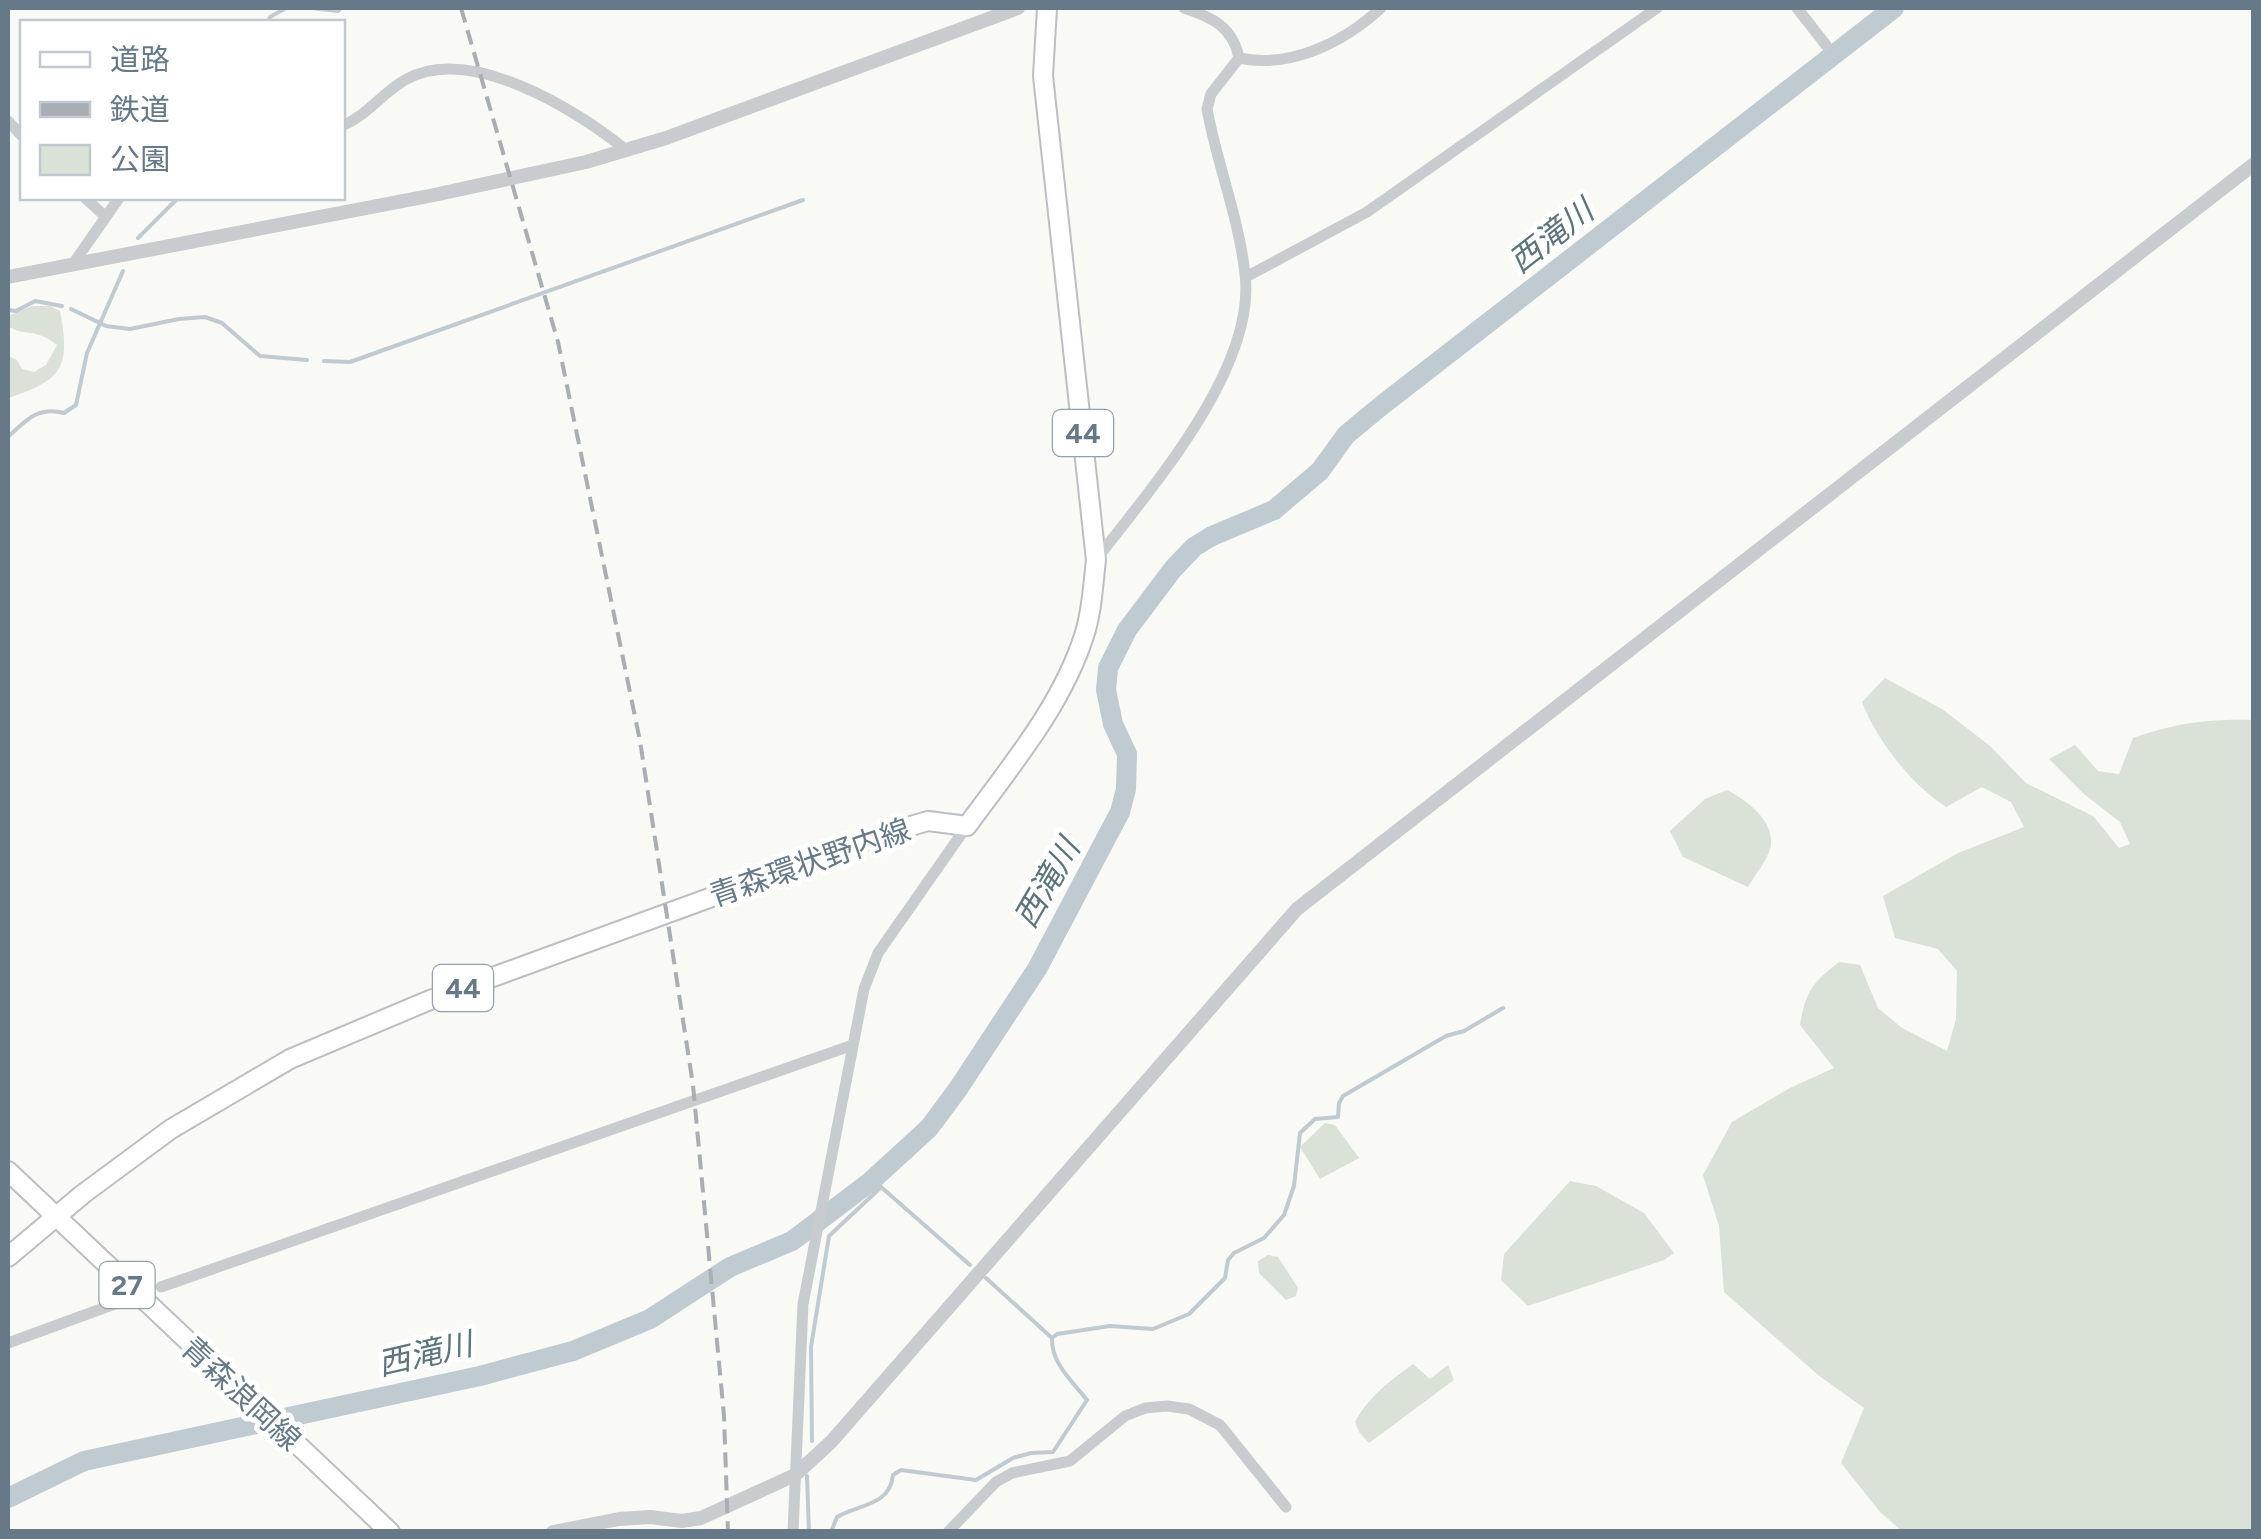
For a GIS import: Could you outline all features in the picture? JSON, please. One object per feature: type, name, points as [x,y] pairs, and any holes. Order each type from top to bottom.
[{"type":"main road","name":"44","points":[[967,826],[1030,738],[1074,660],[1084,634],[1096,560],[1046,111],[1043,76],[1047,8]]},
{"type":"main road","name":"青森環状野内線","points":[[8,1256],[129,1158],[290,1059],[380,1020],[890,832],[928,821],[967,826]]},
{"type":"main road","name":"青森浪岡線","points":[[8,1171],[390,1532]]},
{"type":"street","points":[[8,277],[434,195],[626,150],[1018,8]]},
{"type":"street","points":[[1096,560],[1179,448],[1223,377],[1240,335],[1246,277],[1207,109],[1211,94],[1239,58],[1236,43],[1225,26],[1206,14],[1184,8]]},
{"type":"street","points":[[1239,58],[1261,62],[1318,50],[1365,23],[1382,8]]},
{"type":"street","points":[[1246,277],[1367,212],[1657,8]]},
{"type":"street","points":[[1797,8],[1826,46]]},
{"type":"street","points":[[345,125],[362,118],[405,79],[436,70],[457,70],[491,76],[536,93],[594,124],[626,150]]},
{"type":"street","points":[[553,1532],[650,1516],[701,1518],[795,1475],[830,1442],[1297,909],[2254,164]]},
{"type":"street","points":[[87,200],[105,216]]},
{"type":"street","points":[[74,264],[117,200]]},
{"type":"street","points":[[793,1532],[800,1340],[864,990],[878,954],[967,826]]},
{"type":"street","points":[[161,1287],[854,1046]]},
{"type":"street","points":[[8,1343],[123,1301]]},
{"type":"street","points":[[948,1532],[996,1482],[1012,1473],[1070,1461],[1124,1416],[1144,1408],[1167,1406],[1189,1408],[1220,1425],[1286,1507]]},
{"type":"green space","points":[[32,306],[50,306],[60,311],[63,359],[51,378],[8,398],[8,356],[17,360],[22,369],[34,372],[46,365],[57,345],[8,326],[8,316]]},
{"type":"green space","points":[[1885,678],[1942,709],[1990,746],[2026,783],[2093,816],[2119,848],[2130,844],[2120,822],[2049,759],[2075,745],[2098,771],[2119,774],[2133,738],[2192,723],[2253,720],[2253,1531],[1902,1531],[1880,1512],[1841,1463],[1864,1408],[1818,1375],[1724,1292],[1719,1226],[1703,1175],[1732,1122],[1834,1068],[1800,1025],[1812,989],[1839,962],[1860,965],[1878,1008],[1902,1028],[1947,1051],[1956,1019],[1957,971],[1938,949],[1895,938],[1883,896],[1958,853],[2024,827],[2011,802],[1982,787],[1946,807],[1908,774],[1877,732],[1862,702]]},
{"type":"green space","points":[[1727,790],[1757,811],[1770,835],[1768,855],[1748,887],[1683,857],[1670,831],[1705,799]]},
{"type":"green space","points":[[1325,1123],[1335,1125],[1359,1158],[1320,1179],[1300,1147]]},
{"type":"green space","points":[[1570,1181],[1596,1186],[1644,1213],[1674,1253],[1664,1260],[1528,1306],[1501,1280],[1504,1254]]},
{"type":"green space","points":[[1268,1255],[1278,1257],[1298,1288],[1296,1296],[1286,1300],[1259,1273],[1258,1261]]},
{"type":"green space","points":[[1413,1364],[1430,1379],[1448,1365],[1454,1380],[1369,1443],[1355,1422],[1373,1397]]},
{"type":"waterway","points":[[269,20],[286,8]]},
{"type":"waterway","points":[[311,8],[341,8]]},
{"type":"waterway","name":"西滝川","points":[[8,1498],[84,1461],[480,1376],[573,1351],[650,1319],[730,1267],[792,1241],[870,1182],[929,1128],[958,1089],[1037,969],[1120,812],[1126,789],[1127,754],[1113,724],[1106,690],[1108,668],[1127,630],[1173,569],[1194,547],[1212,536],[1274,510],[1320,471],[1346,435],[1381,406],[1894,8]]},
{"type":"waterway","points":[[138,238],[176,200]]},
{"type":"waterway","points":[[324,361],[350,362],[803,200]]},
{"type":"waterway","points":[[8,437],[33,416],[47,411],[64,413],[76,405],[87,353],[123,271]]},
{"type":"waterway","points":[[8,310],[16,311],[35,301],[62,306]]},
{"type":"waterway","points":[[71,309],[106,326],[130,329],[205,317],[222,323],[260,356],[307,360]]},
{"type":"waterway","points":[[831,1532],[837,1517],[886,1493],[893,1475],[901,1470],[976,1480],[1013,1458],[1053,1452],[1087,1400],[1059,1364],[1052,1338],[1110,1326],[1153,1329],[1189,1314],[1225,1278],[1228,1260],[1234,1253],[1264,1238],[1284,1215],[1294,1186],[1300,1133],[1315,1119],[1338,1117],[1343,1096],[1503,1008]]},
{"type":"waterway","points":[[812,1441],[811,1347],[829,1236],[878,1190],[870,1182]]},
{"type":"waterway","points":[[878,1190],[881,1187],[970,1265]]},
{"type":"waterway","points":[[986,1278],[1052,1338]]},
{"type":"waterway","points":[[807,1476],[809,1532]]},
{"type":"railway","points":[[461,8],[558,342],[640,741],[693,1085],[724,1416],[728,1532]]}]
